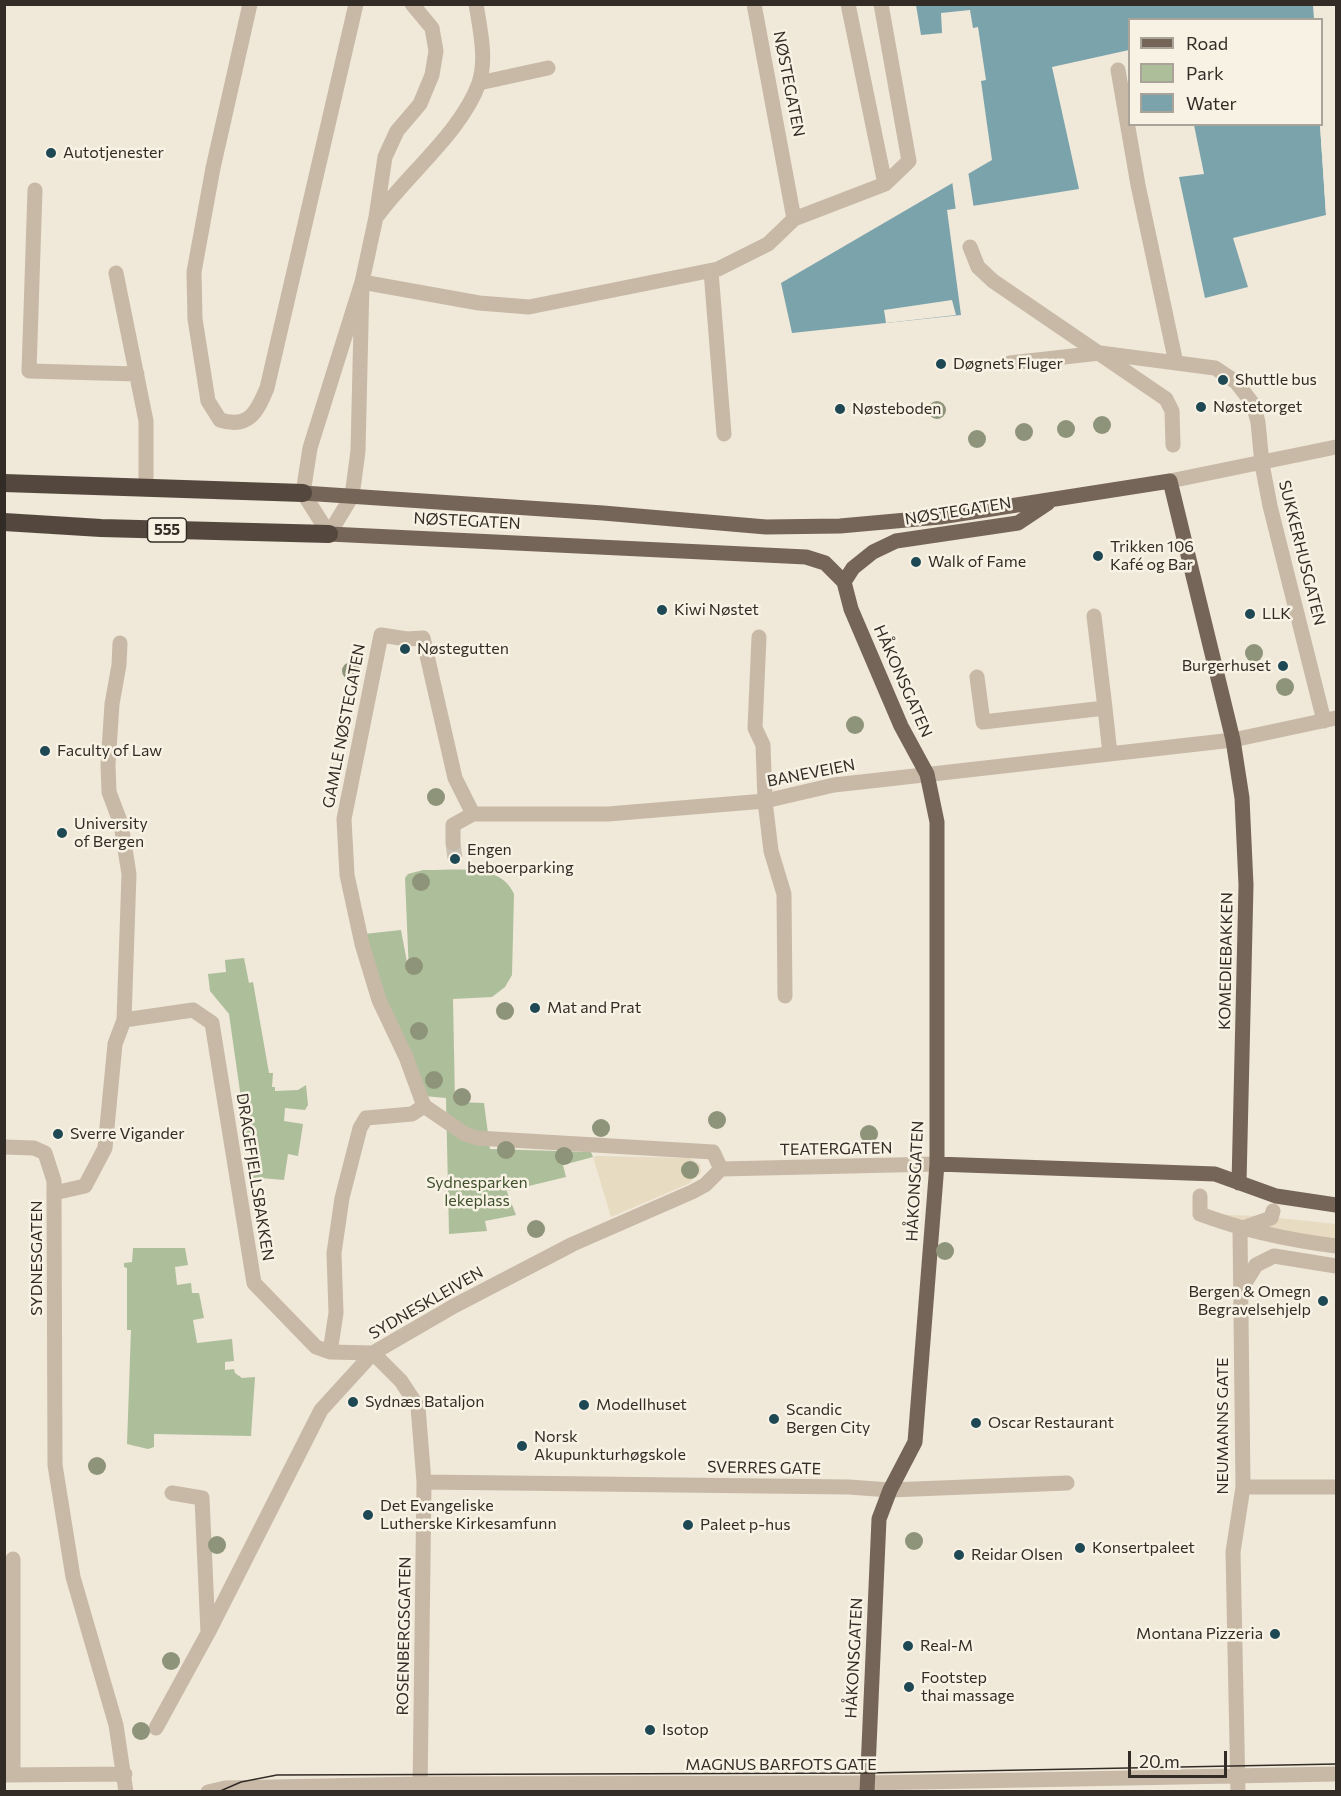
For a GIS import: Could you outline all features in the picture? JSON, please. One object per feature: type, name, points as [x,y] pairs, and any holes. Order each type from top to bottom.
[{"type":"highway","name":"NØSTEGATEN","points":[[4,483],[303,493]]},
{"type":"highway","name":"NØSTEGATEN","points":[[4,522],[125,529],[330,534]]},
{"type":"main road","points":[[1053,500],[1170,481],[1233,740]]},
{"type":"main road","name":"NØSTEGATEN","points":[[303,493],[766,527],[840,526],[913,520],[1053,500]]},
{"type":"main road","name":"NØSTEGATEN","points":[[330,534],[806,557],[825,563],[844,582],[854,568],[873,552],[896,541],[1018,523],[1053,500]]},
{"type":"main road","name":"HÅKONSGATEN","points":[[844,582],[851,609],[901,726],[927,774],[937,822],[937,1164],[915,1442],[890,1490],[879,1519],[867,1787]]},
{"type":"main road","name":"KOMEDIEBAKKEN","points":[[1233,740],[1242,798],[1246,885],[1239,1183]]},
{"type":"main road","name":"TEATERGATEN","points":[[937,1164],[1215,1174],[1276,1196],[1336,1205]]},
{"type":"street","points":[[250,4],[213,168],[194,272],[195,319],[208,401],[220,420],[233,424],[248,420],[259,407],[267,388],[356,4]]},
{"type":"street","points":[[362,282],[358,451],[352,496],[330,534],[303,493],[310,448],[362,282],[376,217],[385,157],[397,131],[420,104],[432,75],[435,51],[432,28],[412,4]]},
{"type":"street","points":[[376,217],[454,127],[479,83],[481,39],[476,4]]},
{"type":"street","name":"NØSTEGATEN","points":[[754,4],[794,219]]},
{"type":"street","points":[[848,4],[885,184]]},
{"type":"street","points":[[362,282],[479,303],[529,307],[711,270],[768,244],[794,219],[885,184],[909,161],[881,4]]},
{"type":"street","points":[[479,83],[548,68]]},
{"type":"street","points":[[1118,70],[1138,184],[1176,363]]},
{"type":"street","points":[[35,190],[29,371],[137,374]]},
{"type":"street","points":[[970,247],[978,267],[993,282],[1166,399],[1172,411],[1173,445]]},
{"type":"street","points":[[711,270],[724,434]]},
{"type":"street","points":[[116,273],[146,421],[147,489]]},
{"type":"street","points":[[1010,363],[1100,353]]},
{"type":"street","name":"SUKKERHUSGATEN","points":[[1100,353],[1215,368],[1236,382],[1252,404],[1257,422],[1262,464],[1330,720]]},
{"type":"street","points":[[1170,481],[1262,464],[1336,447]]},
{"type":"street","points":[[1094,616],[1110,754]]},
{"type":"street","name":"GAMLE NØSTEGATEN","points":[[424,1106],[406,1057],[379,1000],[362,944],[347,875],[344,819],[381,635],[407,639],[423,638],[455,778],[473,814]]},
{"type":"street","points":[[759,637],[755,728],[763,745],[765,801],[771,851],[784,894],[785,996]]},
{"type":"street","name":"SYDNESGATEN","points":[[120,643],[119,665],[112,704],[108,765],[109,792],[121,824],[129,874],[124,1020],[115,1044],[105,1149],[85,1186],[54,1193],[55,1465],[74,1577],[116,1725],[126,1791]]},
{"type":"street","points":[[977,677],[983,722],[1105,708]]},
{"type":"street","name":"BANEVEIEN","points":[[473,814],[608,814],[765,801],[834,785],[1233,740],[1330,720]]},
{"type":"street","points":[[453,843],[453,825],[473,814]]},
{"type":"street","name":"DRAGEFJELLSBAKKEN","points":[[124,1020],[193,1010],[212,1023],[254,1283],[316,1347],[330,1352]]},
{"type":"street","points":[[373,1353],[330,1352],[336,1313],[334,1253],[342,1198],[360,1128],[366,1118],[411,1114],[424,1106],[465,1134],[477,1138],[713,1152],[721,1169]]},
{"type":"street","points":[[4,1147],[34,1148],[45,1153],[54,1181],[54,1193]]},
{"type":"street","name":"TEATERGATEN","points":[[721,1169],[937,1164]]},
{"type":"street","name":"SYDNESKLEIVEN","points":[[156,1728],[208,1633],[321,1410],[373,1353],[454,1306],[573,1244],[692,1192],[705,1185],[721,1169]]},
{"type":"street","points":[[1200,1196],[1200,1214],[1240,1229],[1286,1239],[1336,1246]]},
{"type":"street","points":[[1240,1229],[1271,1218],[1273,1211]]},
{"type":"street","name":"NEUMANNS GATE","points":[[1238,1791],[1233,1552],[1243,1486],[1240,1229]]},
{"type":"street","points":[[1240,1291],[1256,1265],[1274,1256],[1336,1266]]},
{"type":"street","name":"ROSENBERGSGATEN","points":[[373,1353],[401,1381],[418,1407],[424,1482],[420,1788]]},
{"type":"street","name":"SVERRES GATE","points":[[424,1482],[849,1487],[890,1490],[1067,1483]]},
{"type":"street","points":[[1243,1486],[1336,1487]]},
{"type":"street","points":[[172,1493],[202,1498],[208,1633]]},
{"type":"street","points":[[13,1559],[9,1775],[125,1774]]},
{"type":"street","name":"MAGNUS BARFOTS GATE","points":[[208,1791],[225,1788],[867,1787],[1336,1774]]},
{"type":"green space","name":"Sydnesparken lekeplass","points":[[423,870],[475,870],[487,873],[507,884],[514,894],[512,975],[505,987],[492,997],[453,999],[455,1102],[484,1103],[490,1149],[591,1152],[593,1157],[563,1165],[566,1177],[508,1191],[499,1171],[516,1215],[485,1221],[487,1231],[449,1234],[446,1098],[424,1096],[378,987],[364,934],[401,930],[409,973],[405,878],[408,874]]},
{"type":"green space","points":[[244,958],[249,983],[253,982],[269,1073],[273,1073],[272,1087],[275,1087],[275,1091],[298,1090],[306,1085],[308,1105],[305,1110],[285,1108],[284,1121],[303,1124],[298,1156],[288,1154],[284,1180],[261,1178],[253,1183],[229,1014],[210,991],[208,974],[226,972],[225,960]]},
{"type":"green space","points":[[133,1248],[185,1248],[188,1265],[175,1267],[177,1285],[191,1283],[192,1293],[199,1293],[204,1318],[193,1320],[197,1343],[232,1339],[234,1361],[225,1362],[225,1370],[234,1369],[235,1373],[242,1378],[255,1377],[251,1436],[154,1434],[154,1447],[148,1449],[127,1444],[131,1330],[127,1330],[127,1268],[124,1267],[124,1263],[132,1262]]},
{"type":"shaded area","points":[[593,1157],[689,1158],[700,1164],[701,1173],[688,1184],[611,1217]]},
{"type":"shaded area","points":[[1200,1214],[1260,1216],[1336,1224],[1336,1251]]},
{"type":"water","points":[[916,5],[1313,5],[1314,18],[1128,18],[1128,50],[1052,67],[1079,189],[947,210],[961,315],[792,333],[781,283],[992,160],[981,81],[986,80],[978,27],[973,28],[970,10],[941,13],[942,33],[921,35]]},
{"type":"water","points":[[1194,126],[1320,126],[1326,215],[1233,238],[1248,287],[1205,298],[1179,177],[1204,174]]},
{"type":"pier","points":[[1320,126],[1322,126],[1329,214],[1326,215]]},
{"type":"pier","points":[[968,171],[974,209],[956,212],[952,180]]},
{"type":"pier","points":[[952,300],[956,315],[886,323],[884,310]]},
{"type":"tunnel","points":[[453,843],[455,859]]},
{"type":"tram line","points":[[218,1792],[241,1782],[277,1775],[868,1773],[1336,1764]]},
{"type":"place","name":"Autotjenester","points":[[51,153]]},
{"type":"place","name":"Døgnets Fluger","points":[[941,364]]},
{"type":"place","name":"Shuttle bus","points":[[1223,380]]},
{"type":"place","name":"Nøstetorget","points":[[1201,407]]},
{"type":"place","name":"Nøsteboden","points":[[840,409]]},
{"type":"place","name":"Trikken 106 Kafé og Bar","points":[[1098,556]]},
{"type":"place","name":"Walk of Fame","points":[[916,562]]},
{"type":"place","name":"Kiwi Nøstet","points":[[662,610]]},
{"type":"place","name":"LLK","points":[[1250,614]]},
{"type":"place","name":"Nøstegutten","points":[[405,649]]},
{"type":"place","name":"Burgerhuset","points":[[1283,666]]},
{"type":"place","name":"Faculty of Law","points":[[45,751]]},
{"type":"place","name":"University of Bergen","points":[[62,833]]},
{"type":"place","name":"Engen beboerparking","points":[[455,859]]},
{"type":"place","name":"Mat and Prat","points":[[535,1008]]},
{"type":"place","name":"Sverre Vigander","points":[[58,1134]]},
{"type":"place","name":"Bergen & Omegn Begravelsehjelp","points":[[1323,1301]]},
{"type":"place","name":"Sydnæs Bataljon","points":[[353,1402]]},
{"type":"place","name":"Modellhuset","points":[[584,1405]]},
{"type":"place","name":"Scandic Bergen City","points":[[774,1419]]},
{"type":"place","name":"Oscar Restaurant","points":[[976,1423]]},
{"type":"place","name":"Norsk Akupunkturhøgskole","points":[[522,1446]]},
{"type":"place","name":"Det Evangeliske Lutherske Kirkesamfunn","points":[[368,1515]]},
{"type":"place","name":"Paleet p-hus","points":[[688,1525]]},
{"type":"place","name":"Konsertpaleet","points":[[1080,1548]]},
{"type":"place","name":"Reidar Olsen","points":[[959,1555]]},
{"type":"place","name":"Montana Pizzeria","points":[[1275,1634]]},
{"type":"place","name":"Real-M","points":[[908,1646]]},
{"type":"place","name":"Footstep thai massage","points":[[909,1687]]},
{"type":"place","name":"Isotop","points":[[650,1730]]}]
